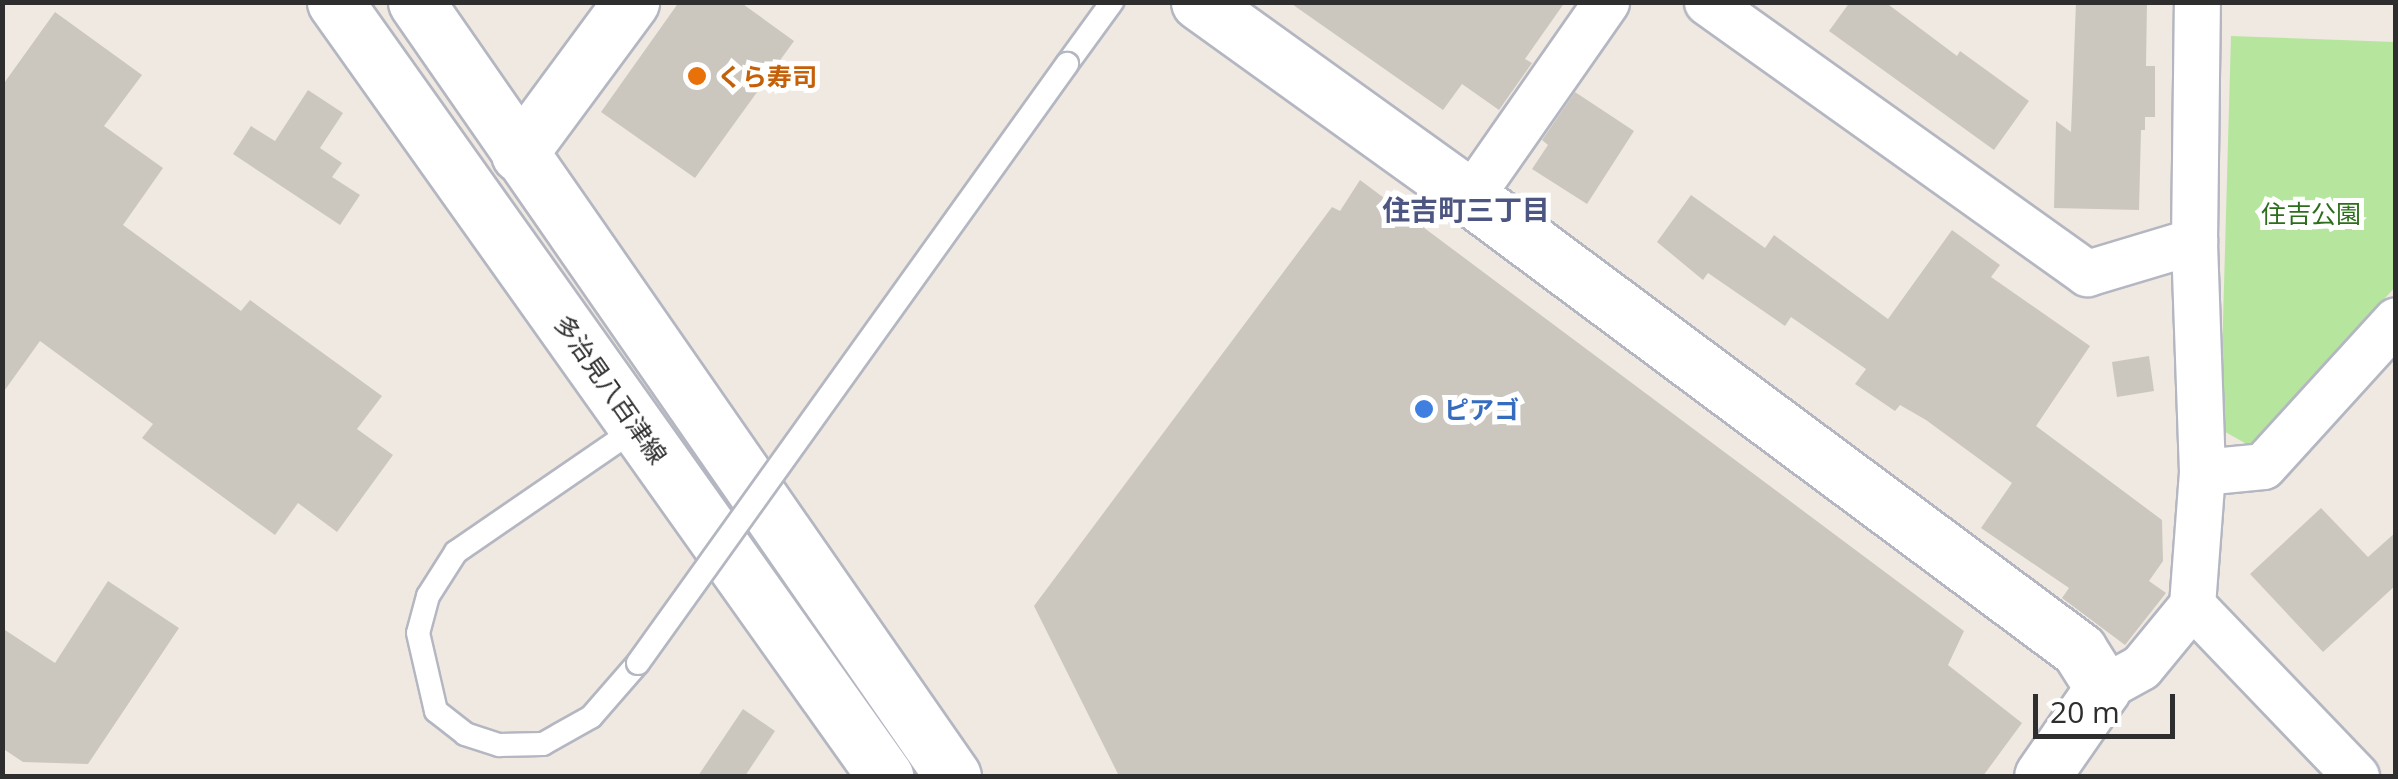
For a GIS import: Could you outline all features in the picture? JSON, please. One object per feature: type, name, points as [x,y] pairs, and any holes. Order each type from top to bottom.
[{"type":"main road","name":"多治見八百津線","points":[[335,2],[885,776]]},
{"type":"main road","points":[[416,2],[953,776]]},
{"type":"main road","points":[[518,154],[631,2]]},
{"type":"main road","points":[[1199,2],[1470,197],[2079,650],[2102,688],[2042,776]]},
{"type":"street","points":[[1470,197],[1606,2]]},
{"type":"street","points":[[1707,2],[2086,273],[2194,242]]},
{"type":"street","points":[[2102,688],[2140,667],[2192,606],[2202,472],[2194,242],[2197,2]]},
{"type":"street","points":[[2202,472],[2263,466],[2396,320]]},
{"type":"street","points":[[2192,606],[2356,776]]},
{"type":"lane","points":[[638,427],[456,552],[428,596],[418,633],[436,711],[465,734],[499,745],[543,744],[591,717],[638,663],[1112,2]]},
{"type":"green space","name":"住吉公園","points":[[2231,36],[2395,42],[2395,287],[2252,447],[2220,429]]},
{"type":"building","name":"くら寿司","points":[[679,2],[740,2],[794,41],[695,178],[601,112]]},
{"type":"building","points":[[1289,2],[1565,2],[1525,59],[1532,63],[1499,110],[1462,84],[1443,110]]},
{"type":"building","points":[[1850,2],[1885,2],[1957,56],[1960,51],[2029,101],[1994,150],[1829,31]]},
{"type":"building","points":[[2076,2],[2147,2],[2146,66],[2155,66],[2155,117],[2145,117],[2145,130],[2141,130],[2139,210],[2054,208],[2056,121],[2071,132]]},
{"type":"building","points":[[55,12],[142,75],[104,126],[163,168],[123,225],[241,311],[250,300],[382,396],[357,429],[393,455],[337,532],[298,503],[275,535],[142,438],[153,424],[40,341],[2,394],[2,86]]},
{"type":"building","points":[[308,90],[343,113],[320,148],[342,163],[332,177],[360,195],[340,225],[233,154],[251,126],[275,141]]},
{"type":"building","points":[[1575,92],[1634,131],[1587,204],[1532,169],[1548,145],[1542,140]]},
{"type":"building","name":"ピアゴ","points":[[1360,180],[1964,631],[1948,665],[2022,723],[1983,776],[1119,776],[1034,606],[1332,207],[1340,211]]},
{"type":"building","points":[[1691,195],[1765,248],[1774,235],[1888,319],[1952,230],[2000,265],[1991,277],[2090,346],[2036,426],[2162,520],[2163,561],[2149,581],[2166,593],[2125,645],[2062,598],[2069,588],[1981,528],[2012,483],[1926,420],[1900,405],[1895,411],[1855,384],[1866,369],[1791,317],[1785,326],[1708,273],[1703,280],[1657,242]]},
{"type":"building","points":[[2149,356],[2154,391],[2117,397],[2112,362]]},
{"type":"building","points":[[2321,508],[2368,557],[2396,532],[2396,585],[2323,652],[2250,574]]},
{"type":"building","points":[[108,581],[179,628],[88,764],[23,762],[2,748],[2,628],[55,663]]},
{"type":"building","points":[[743,709],[775,731],[745,776],[698,776]]},
{"type":"place","name":"くら寿司","points":[[697,76]]},
{"type":"place","name":"ピアゴ","points":[[1424,409]]},
{"type":"district","name":"住吉町三丁目","points":[[1466,209]]}]
